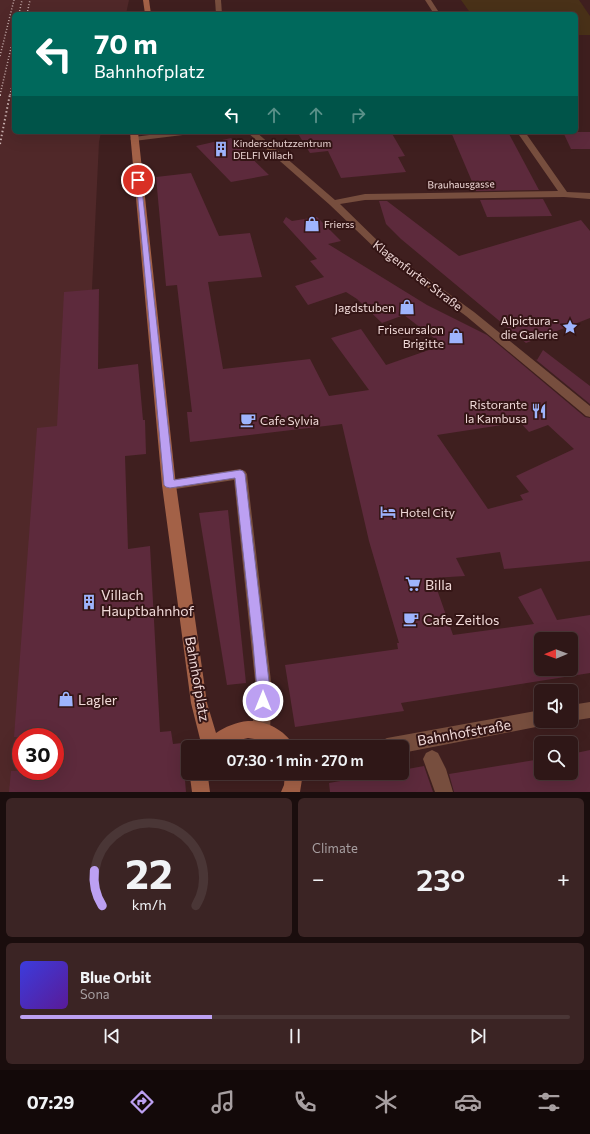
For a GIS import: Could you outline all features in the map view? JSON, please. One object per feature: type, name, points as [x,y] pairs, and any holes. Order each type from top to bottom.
[{"type":"street","points":[[146,0],[148,12]]},
{"type":"street","points":[[218,0],[219,12]]},
{"type":"street","points":[[428,0],[436,12]]},
{"type":"street","points":[[134,135],[153,134]]},
{"type":"street","name":"Klagenfurter Straße","points":[[253,134],[333,203],[381,249],[470,314],[590,413]]},
{"type":"street","points":[[522,134],[564,194]]},
{"type":"street","name":"Bahnhofplatz","points":[[134,135],[170,485],[199,704],[209,740]]},
{"type":"street","name":"Brauhausgasse","points":[[333,203],[365,197],[564,194],[590,196]]},
{"type":"street","points":[[170,485],[240,474],[264,690],[260,730]]},
{"type":"street","points":[[578,712],[590,710]]},
{"type":"street","name":"Bahnhofstraße","points":[[409,743],[534,719]]},
{"type":"street","name":"Bahnhofplatz","points":[[219,740],[225,735],[242,729],[260,730],[278,740]]},
{"type":"street","points":[[432,759],[437,769],[444,792]]},
{"type":"street","points":[[199,780],[201,792]]},
{"type":"street","points":[[290,792],[293,788],[294,780]]},
{"type":"shaded area","name":"Villach Hauptbahnhof","points":[[0,0],[129,0],[126,12],[12,12],[12,134],[101,134],[99,142],[68,792],[0,792]]},
{"type":"shaded area","points":[[461,0],[579,0],[590,16],[590,35],[578,35],[578,12],[470,12]]},
{"type":"building","points":[[590,132],[590,149],[571,149],[564,134]]},
{"type":"building","points":[[298,134],[392,134],[405,156],[398,157],[406,172],[341,178],[328,151],[310,153]]},
{"type":"building","points":[[452,134],[509,134],[539,190],[476,191]]},
{"type":"building","points":[[231,138],[269,175],[231,182],[196,146]]},
{"type":"building","points":[[191,173],[219,236],[250,233],[262,277],[208,282],[223,369],[310,359],[329,396],[369,390],[331,338],[361,329],[386,365],[443,345],[404,315],[382,323],[357,299],[346,292],[308,305],[295,286],[324,277],[310,261],[317,259],[283,222],[286,217],[292,221],[317,217],[341,241],[328,244],[427,305],[487,335],[585,417],[590,418],[590,561],[504,569],[500,552],[456,558],[465,576],[433,578],[453,635],[534,624],[518,597],[541,588],[557,620],[590,615],[590,673],[578,675],[578,632],[534,632],[534,676],[571,676],[401,703],[404,711],[295,727],[285,665],[398,649],[397,643],[399,643],[369,541],[342,424],[190,442],[187,412],[192,412],[177,285],[166,286],[156,177]],"holes":[[[517,419],[529,432],[548,425],[574,449],[516,476],[529,492],[520,495],[523,500],[488,509],[437,435],[502,425]]]},
{"type":"building","points":[[543,199],[552,216],[487,217],[480,200]]},
{"type":"building","points":[[379,201],[387,201],[459,256],[581,220],[590,231],[590,318],[526,343],[401,239],[386,224]]},
{"type":"building","points":[[99,289],[98,369],[138,364],[143,420],[145,420],[146,454],[125,456],[128,549],[150,546],[160,732],[171,731],[173,744],[181,743],[181,780],[185,780],[186,792],[9,792],[11,771],[12,780],[64,780],[64,728],[15,728],[37,428],[57,426],[64,292]]},
{"type":"building","points":[[543,350],[590,386],[590,404],[535,359],[537,360]]},
{"type":"building","points":[[228,510],[246,683],[227,685],[199,513]]},
{"type":"building","points":[[590,750],[590,792],[454,792],[449,774],[534,760],[534,780],[578,780],[578,753]]},
{"type":"building","points":[[424,766],[433,792],[330,792],[329,783],[346,780],[409,780],[409,769]]},
{"type":"railway","points":[[0,56],[14,0]]},
{"type":"railway","points":[[19,12],[22,0]]},
{"type":"railway","points":[[27,12],[30,0]]},
{"type":"railway","points":[[0,95],[12,44]]},
{"type":"railway","points":[[10,95],[12,86]]},
{"type":"railway","points":[[0,144],[10,94]]},
{"type":"place","name":"Kinderschutzzentrum DELFI Villach","points":[[221,149]]},
{"type":"place","name":"Frierss","points":[[312,224]]},
{"type":"place","name":"Jagdstuben","points":[[407,307]]},
{"type":"place","name":"Alpictura - die Galerie","points":[[570,327]]},
{"type":"place","name":"Friseursalon Brigitte","points":[[456,336]]},
{"type":"place","name":"Ristorante la Kambusa","points":[[539,411]]},
{"type":"place","name":"Cafe Sylvia","points":[[248,420]]},
{"type":"place","name":"Hotel City","points":[[388,512]]},
{"type":"place","name":"Billa","points":[[413,584]]},
{"type":"place","name":"Villach Hauptbahnhof","points":[[89,602]]},
{"type":"place","name":"Cafe Zeitlos","points":[[411,619]]},
{"type":"place","name":"Lagler","points":[[66,699]]},
{"type":"route","points":[[138,180],[170,485],[240,474],[264,690],[263,701]]}]
